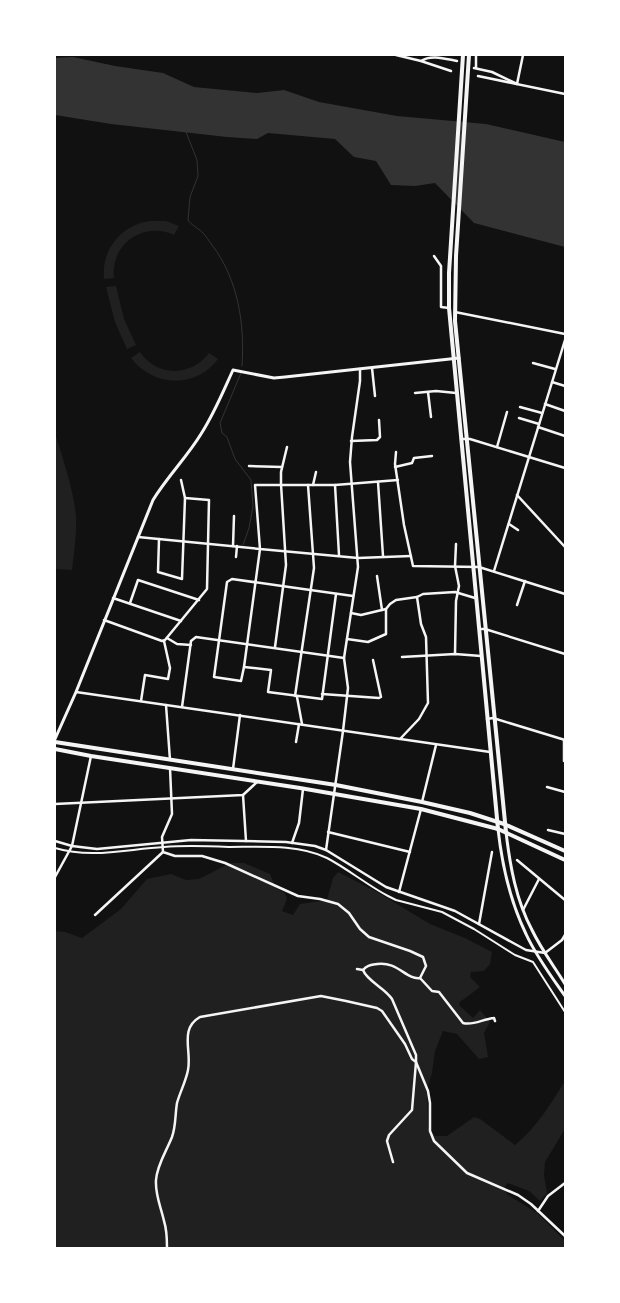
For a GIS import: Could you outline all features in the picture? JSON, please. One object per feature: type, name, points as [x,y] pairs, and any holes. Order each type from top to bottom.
[{"type":"highway","points":[[463,55],[450,254],[449,308],[467,438],[484,629],[506,832]]},
{"type":"highway","points":[[469,55],[456,256],[456,393],[498,829]]},
{"type":"highway","points":[[55,741],[336,785],[422,802],[470,813],[504,824],[565,851]]},
{"type":"highway","points":[[55,749],[421,809],[498,829],[565,860]]},
{"type":"street","points":[[396,55],[422,61],[451,71]]},
{"type":"street","points":[[476,55],[475,68],[492,72],[517,84]]},
{"type":"street","points":[[517,84],[523,55]]},
{"type":"street","points":[[422,61],[432,56],[457,61]]},
{"type":"street","points":[[478,76],[565,94]]},
{"type":"street","points":[[434,256],[441,266],[441,308],[449,308]]},
{"type":"street","points":[[455,312],[565,334]]},
{"type":"street","points":[[494,571],[565,340]]},
{"type":"street","points":[[55,741],[153,500],[162,485],[202,434],[233,370],[274,378],[456,359]]},
{"type":"street","points":[[532,363],[556,369]]},
{"type":"street","points":[[326,850],[348,688],[344,658],[358,558],[350,462],[360,368]]},
{"type":"street","points":[[372,368],[374,396]]},
{"type":"street","points":[[552,382],[565,386]]},
{"type":"street","points":[[428,392],[430,417]]},
{"type":"street","points":[[414,393],[456,393]]},
{"type":"street","points":[[545,404],[565,411]]},
{"type":"street","points":[[520,407],[542,413]]},
{"type":"street","points":[[497,447],[507,412]]},
{"type":"street","points":[[519,418],[565,436]]},
{"type":"street","points":[[351,441],[377,440],[380,437],[379,420]]},
{"type":"street","points":[[461,439],[467,438],[565,468]]},
{"type":"street","points":[[275,647],[286,551],[281,484],[282,467],[287,447]]},
{"type":"street","points":[[396,452],[395,467],[412,566],[479,567],[565,594]]},
{"type":"street","points":[[395,467],[412,463],[414,458],[432,456]]},
{"type":"street","points":[[249,466],[282,467]]},
{"type":"street","points":[[313,484],[316,472]]},
{"type":"street","points":[[159,539],[158,572],[182,579],[185,498],[180,480]]},
{"type":"street","points":[[353,596],[283,587],[255,583],[232,579],[228,582],[214,677],[241,681],[244,667],[255,583],[260,549],[255,485],[335,485],[398,480]]},
{"type":"street","points":[[378,482],[383,556]]},
{"type":"street","points":[[296,742],[301,724],[296,696],[300,652],[314,568],[308,484]]},
{"type":"street","points":[[335,485],[339,555]]},
{"type":"street","points":[[517,494],[565,547]]},
{"type":"street","points":[[165,639],[207,589],[209,500],[185,498]]},
{"type":"street","points":[[234,516],[236,557]]},
{"type":"street","points":[[508,523],[518,530]]},
{"type":"street","points":[[138,537],[358,558],[410,556]]},
{"type":"street","points":[[455,654],[457,594],[460,586],[455,566],[456,544]]},
{"type":"street","points":[[347,639],[368,642],[386,634],[378,576]]},
{"type":"street","points":[[130,603],[138,580],[199,600]]},
{"type":"street","points":[[517,605],[525,581]]},
{"type":"street","points":[[350,613],[361,614],[384,610],[396,600],[417,597],[423,594],[455,592],[475,598]]},
{"type":"street","points":[[244,667],[271,670],[268,692],[322,699],[336,594]]},
{"type":"street","points":[[399,740],[419,719],[428,703],[426,637],[421,624],[417,597]]},
{"type":"street","points":[[113,598],[181,621]]},
{"type":"street","points":[[104,620],[162,641],[165,639],[177,644],[191,645]]},
{"type":"street","points":[[478,629],[484,629],[565,654]]},
{"type":"street","points":[[182,708],[191,641],[196,637],[344,658]]},
{"type":"street","points":[[141,701],[145,675],[168,679],[170,668],[165,639]]},
{"type":"street","points":[[402,657],[455,654],[481,656]]},
{"type":"street","points":[[322,694],[347,697],[381,697],[373,660]]},
{"type":"street","points":[[76,692],[490,752]]},
{"type":"street","points":[[166,705],[170,760]]},
{"type":"street","points":[[233,769],[240,715]]},
{"type":"street","points":[[487,719],[493,718],[564,740],[564,761]]},
{"type":"street","points":[[422,802],[436,745]]},
{"type":"street","points":[[55,877],[72,846],[91,756]]},
{"type":"street","points":[[163,852],[162,837],[172,814],[170,768]]},
{"type":"street","points":[[55,804],[172,800],[243,795],[257,782]]},
{"type":"street","points":[[547,787],[565,792]]},
{"type":"street","points":[[292,843],[299,823],[303,789]]},
{"type":"street","points":[[243,795],[246,841]]},
{"type":"street","points":[[399,892],[421,809]]},
{"type":"street","points":[[498,829],[506,881],[525,932],[535,951],[565,996]]},
{"type":"street","points":[[548,830],[565,834]]},
{"type":"street","points":[[328,832],[410,852]]},
{"type":"street","points":[[506,832],[511,871],[523,910],[531,929],[565,984]]},
{"type":"street","points":[[55,841],[72,846],[97,849],[191,840],[292,843],[315,846],[326,850],[372,880],[399,892],[445,907],[526,950],[545,953],[562,940],[565,935]]},
{"type":"street","points":[[55,848],[68,852],[102,854],[162,847],[192,846],[283,848],[305,851],[327,858],[388,896],[396,900],[442,912],[474,929],[515,955],[533,962],[565,1012]]},
{"type":"street","points":[[95,915],[163,852]]},
{"type":"street","points":[[163,852],[175,856],[202,856],[298,896],[338,904],[349,913],[360,929],[369,937],[410,951],[423,958],[426,966],[420,978]]},
{"type":"street","points":[[479,924],[492,852]]},
{"type":"street","points":[[517,860],[565,900]]},
{"type":"street","points":[[523,910],[539,879]]},
{"type":"street","points":[[357,969],[363,970],[370,965],[384,963],[396,966],[415,979],[420,978]]},
{"type":"street","points":[[363,970],[365,974],[387,991],[392,999],[416,1055],[412,1110],[389,1135],[388,1141],[393,1162]]},
{"type":"street","points":[[420,978],[431,991],[442,994],[463,1023],[472,1024],[490,1018],[494,1018],[496,1021]]},
{"type":"street","points":[[167,1248],[165,1222],[156,1195],[156,1178],[158,1167],[165,1154],[175,1125],[177,1104],[188,1070],[188,1031],[194,1020],[211,1014],[306,998],[328,997],[380,1010],[398,1033],[412,1059],[416,1062],[429,1097],[431,1108],[430,1131],[434,1141],[467,1173],[518,1195],[565,1236]]},
{"type":"street","points":[[538,1211],[548,1196],[565,1183]]},
{"type":"shaded area","points":[[73,57],[115,66],[163,73],[194,87],[257,93],[284,90],[319,102],[397,116],[486,124],[565,142],[565,247],[474,223],[435,183],[415,186],[391,185],[376,161],[354,157],[335,139],[268,133],[257,139],[227,137],[111,124],[55,115],[55,58]]},
{"type":"shaded area","points":[[150,221],[166,221],[179,226],[174,235],[163,231],[151,231],[131,238],[117,255],[114,266],[114,278],[104,279],[106,258],[115,241],[130,228]]},
{"type":"shaded area","points":[[116,286],[124,319],[136,345],[127,349],[115,322],[106,287]]},
{"type":"shaded area","points":[[140,352],[155,366],[174,371],[184,370],[193,366],[202,361],[209,353],[218,359],[209,369],[198,376],[187,380],[175,381],[151,375],[140,368],[131,358]]},
{"type":"shaded area","points":[[55,433],[75,505],[76,536],[72,570],[55,569]]},
{"type":"shaded area","points":[[230,863],[244,863],[270,874],[276,888],[285,893],[287,899],[282,911],[293,915],[300,904],[327,900],[333,878],[338,872],[377,892],[430,924],[465,938],[492,952],[490,964],[484,971],[471,972],[470,977],[480,987],[460,1002],[459,1005],[473,1018],[480,1010],[490,1022],[484,1033],[488,1057],[479,1059],[457,1034],[443,1031],[435,1051],[432,1073],[427,1089],[428,1127],[435,1136],[447,1136],[474,1117],[480,1119],[515,1145],[536,1124],[565,1081],[565,1129],[545,1162],[544,1175],[547,1193],[540,1201],[529,1191],[508,1183],[504,1190],[508,1195],[537,1213],[565,1241],[565,1248],[55,1248],[55,931],[65,932],[82,938],[121,909],[147,879],[171,874],[186,880],[199,879]]},
{"type":"waterway","points":[[186,132],[197,160],[198,176],[190,197],[188,220],[203,233],[221,258],[234,287],[241,318],[242,366]]},
{"type":"waterway","points":[[241,373],[220,423],[222,433],[227,437],[235,459],[251,480],[253,506],[249,528],[243,545]]}]
